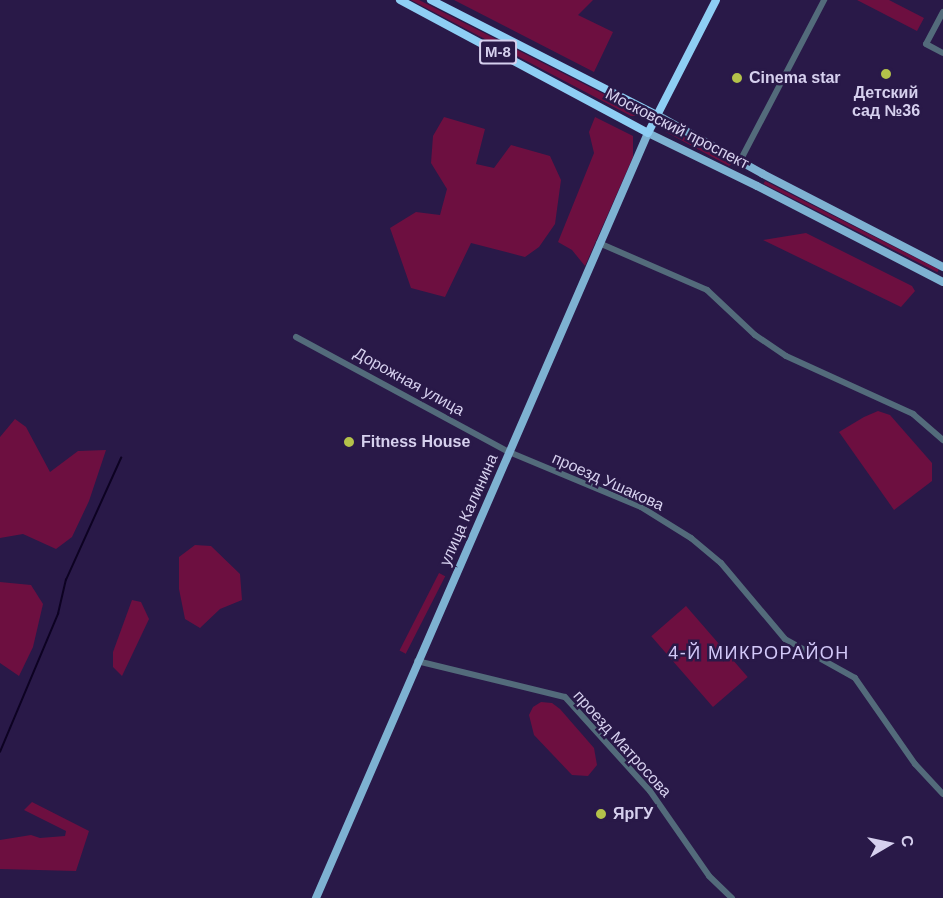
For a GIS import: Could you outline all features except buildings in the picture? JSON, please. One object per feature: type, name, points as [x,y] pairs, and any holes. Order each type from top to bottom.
[{"type":"highway","name":"Московский проспект","points":[[400,0],[648,133]]},
{"type":"highway","name":"Московский проспект","points":[[431,0],[657,115]]},
{"type":"highway","points":[[648,133],[716,0]]},
{"type":"main road","name":"Московский проспект","points":[[657,115],[764,174],[943,267]]},
{"type":"main road","name":"Московский проспект","points":[[648,133],[758,186],[943,282]]},
{"type":"main road","name":"улица Калинина","points":[[316,898],[417,660],[648,133]]},
{"type":"main road","points":[[734,174],[740,161]]},
{"type":"main road","points":[[758,186],[764,174]]},
{"type":"street","points":[[740,161],[824,0]]},
{"type":"street","points":[[943,12],[926,44],[943,53]]},
{"type":"street","points":[[599,243],[707,290],[755,335],[786,356],[913,414],[943,440]]},
{"type":"street","name":"Дорожная улица","points":[[296,336],[509,452]]},
{"type":"street","name":"проезд Ушакова","points":[[509,452],[641,507],[691,538],[721,563],[784,639],[855,678],[915,764],[943,794]]},
{"type":"street","name":"проезд Матросова","points":[[417,660],[565,697],[650,791],[709,876],[732,898]]},
{"type":"shaded area","points":[[411,0],[419,0],[633,109],[639,113],[639,116],[631,116]]},
{"type":"shaded area","points":[[454,0],[593,0],[578,15],[613,32],[594,72]]},
{"type":"shaded area","points":[[857,0],[889,0],[924,18],[917,31]]},
{"type":"shaded area","points":[[444,117],[485,129],[476,164],[494,168],[511,145],[550,156],[561,180],[555,224],[539,247],[525,257],[471,243],[445,297],[411,288],[390,228],[416,212],[440,215],[447,189],[431,163],[433,136]]},
{"type":"shaded area","points":[[595,117],[633,136],[633,157],[585,266],[572,250],[558,242],[594,153],[589,132]]},
{"type":"shaded area","points":[[665,128],[732,164],[729,166],[666,132]]},
{"type":"shaded area","points":[[765,181],[939,270],[937,272],[764,184]]},
{"type":"shaded area","points":[[806,233],[912,286],[915,291],[901,307],[763,240]]},
{"type":"shaded area","points":[[878,411],[890,415],[932,463],[932,481],[894,510],[839,432]]},
{"type":"shaded area","points":[[15,419],[26,427],[50,472],[78,451],[106,450],[89,501],[72,537],[56,549],[23,534],[0,538],[0,437]]},
{"type":"shaded area","points":[[195,545],[211,546],[240,574],[242,600],[220,609],[200,628],[185,619],[179,589],[179,557]]},
{"type":"shaded area","points":[[439,573],[445,576],[406,654],[400,651]]},
{"type":"shaded area","points":[[0,582],[31,585],[43,604],[33,647],[19,676],[0,663]]},
{"type":"shaded area","points":[[132,600],[141,602],[149,619],[122,676],[113,667],[113,652]]},
{"type":"shaded area","points":[[686,606],[748,677],[713,707],[651,636]]},
{"type":"shaded area","points":[[541,702],[552,703],[560,709],[594,748],[597,765],[588,776],[572,775],[534,735],[529,715],[533,707]]},
{"type":"shaded area","points":[[32,802],[89,831],[76,871],[0,869],[0,840],[31,835],[40,838],[65,836],[66,831],[24,810]]},
{"type":"waterway","points":[[0,752],[58,614],[66,580],[121,458]]},
{"type":"place","name":"Детский сад №36","points":[[886,74]]},
{"type":"place","name":"Cinema star","points":[[737,78]]},
{"type":"place","name":"Fitness House","points":[[349,442]]},
{"type":"place","name":"ЯрГУ","points":[[601,814]]},
{"type":"district","name":"4-Й МИКРОРАЙОН","points":[[759,653]]}]
